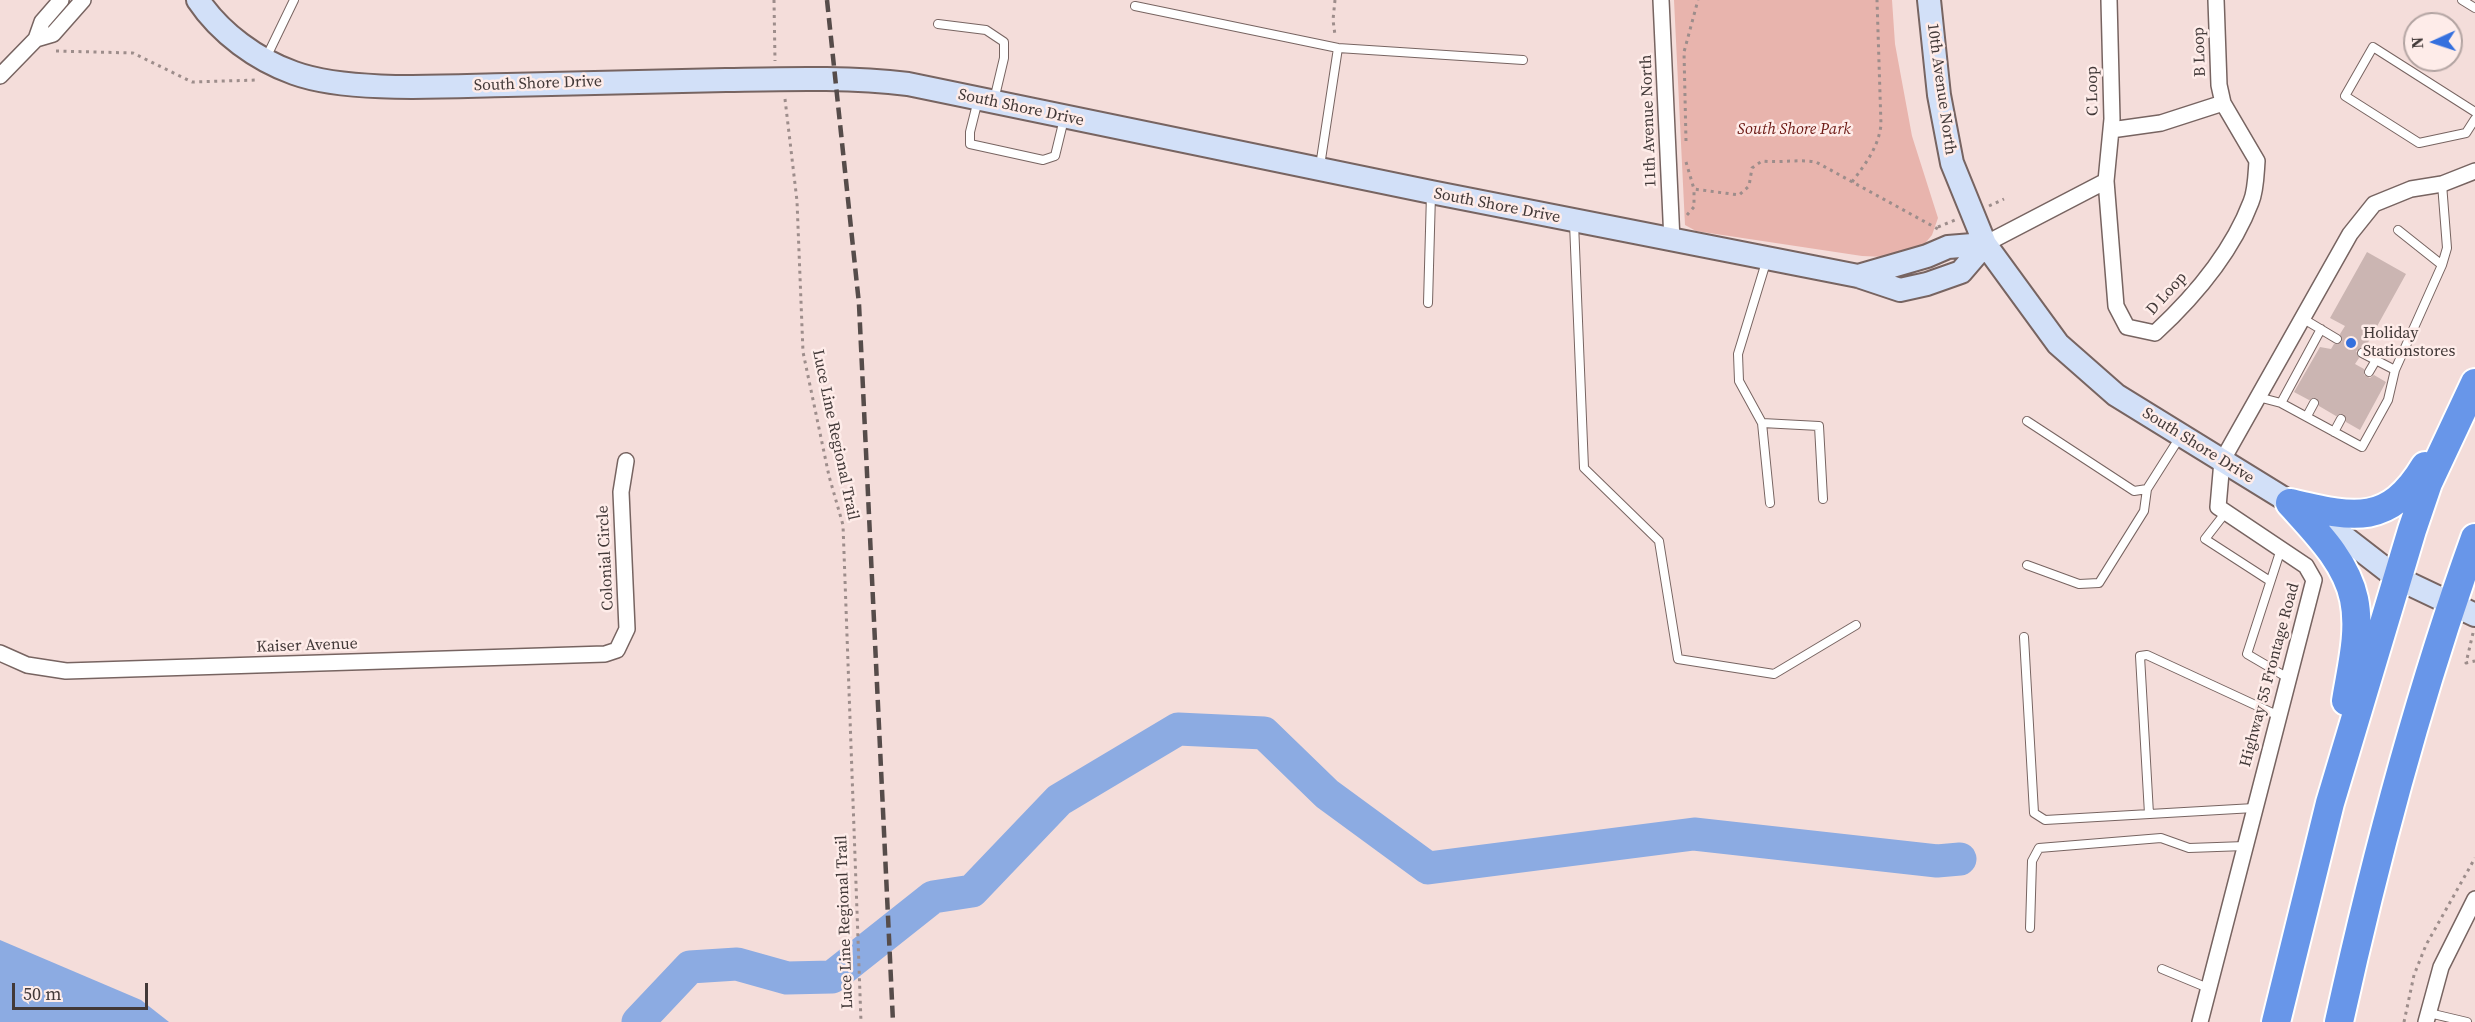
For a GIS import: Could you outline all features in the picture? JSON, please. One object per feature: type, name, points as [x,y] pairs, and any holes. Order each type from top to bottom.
[{"type":"highway","points":[[2290,503],[2344,515],[2377,512],[2392,506],[2405,495],[2419,477],[2470,393]]},
{"type":"highway","points":[[2277,1022],[2325,824],[2397,578],[2428,483],[2470,393]]},
{"type":"highway","points":[[2290,503],[2328,547],[2341,566],[2354,598],[2356,638],[2325,824]]},
{"type":"highway","points":[[2338,1022],[2362,915],[2403,764],[2463,609],[2475,538]]},
{"type":"street","points":[[0,76],[36,39],[42,22],[61,0]]},
{"type":"street","points":[[36,39],[53,34],[83,0]]},
{"type":"street","name":"South Shore Drive","points":[[198,0],[232,38],[266,59],[294,73],[359,84],[467,86],[837,78],[879,81],[986,100],[1672,241],[1858,276],[1900,290],[1927,284],[1961,272],[1985,244]]},
{"type":"street","name":"11th Avenue North","points":[[1661,0],[1672,241]]},
{"type":"street","name":"10th Avenue North","points":[[1929,0],[1939,95],[1952,163],[1985,244]]},
{"type":"street","name":"C Loop","points":[[2106,181],[2111,130],[2109,0]]},
{"type":"street","name":"B Loop","points":[[2216,0],[2219,86],[2223,103]]},
{"type":"street","points":[[2111,130],[2161,123],[2223,103]]},
{"type":"street","name":"D Loop","points":[[2106,181],[2116,306],[2127,327],[2155,333],[2190,301],[2226,249],[2252,201],[2257,161],[2225,111],[2223,103]]},
{"type":"street","points":[[2226,512],[2218,507],[2222,461],[2350,234],[2374,204],[2411,189],[2442,184],[2475,171]]},
{"type":"street","points":[[1985,244],[2106,181]]},
{"type":"street","name":"South Shore Drive","points":[[1858,276],[1927,256],[1948,247],[1985,244]]},
{"type":"street","name":"South Shore Drive","points":[[1985,244],[2058,344],[2116,395],[2335,530],[2397,578],[2463,609]]},
{"type":"street","name":"Colonial Circle","points":[[617,650],[627,629],[621,492],[626,461]]},
{"type":"street","name":"Highway 55 Frontage Road","points":[[2200,1022],[2314,580],[2306,566],[2226,512]]},
{"type":"street","name":"Kaiser Avenue","points":[[0,653],[27,665],[66,671],[605,654],[617,650]]},
{"type":"street","points":[[2428,1017],[2441,968],[2475,900]]},
{"type":"lane","points":[[266,59],[294,0]]},
{"type":"lane","points":[[2462,0],[2475,8]]},
{"type":"lane","points":[[1135,6],[1338,48],[1524,60]]},
{"type":"lane","points":[[938,24],[986,30],[1004,42],[1004,58],[970,132],[970,144],[1043,160],[1055,156],[1064,117]]},
{"type":"lane","points":[[2475,112],[2373,47],[2344,96],[2419,143],[2466,133],[2475,119]]},
{"type":"lane","points":[[1319,168],[1338,48]]},
{"type":"lane","points":[[2258,397],[2281,403],[2362,447],[2388,400],[2395,370],[2442,265],[2447,248],[2442,184]]},
{"type":"lane","points":[[1428,303],[1431,192]]},
{"type":"lane","points":[[1574,221],[1584,468],[1659,541],[1678,659],[1774,674],[1856,625]]},
{"type":"lane","points":[[2398,230],[2442,265]]},
{"type":"lane","points":[[1767,258],[1738,354],[1739,381],[1762,423],[1770,503]]},
{"type":"lane","points":[[2302,318],[2337,339]]},
{"type":"lane","points":[[2281,403],[2321,329]]},
{"type":"lane","points":[[2362,353],[2395,370]]},
{"type":"lane","points":[[2369,372],[2376,360]]},
{"type":"lane","points":[[2307,416],[2314,403]]},
{"type":"lane","points":[[2334,432],[2341,419]]},
{"type":"lane","points":[[2027,421],[2134,491],[2146,489]]},
{"type":"lane","points":[[1762,423],[1819,426],[1823,499]]},
{"type":"lane","points":[[2027,565],[2079,584],[2098,583],[2144,511],[2146,489],[2181,436]]},
{"type":"lane","points":[[2226,512],[2205,539],[2270,581]]},
{"type":"lane","points":[[2281,549],[2247,654],[2288,678]]},
{"type":"lane","points":[[2024,637],[2034,813],[2045,820],[2254,808]]},
{"type":"lane","points":[[2149,814],[2140,656],[2147,655],[2278,716]]},
{"type":"lane","points":[[2030,928],[2032,861],[2039,848],[2161,838],[2189,848],[2245,846]]},
{"type":"lane","points":[[2162,969],[2208,988]]},
{"type":"lane","points":[[2428,1017],[2467,1022]]},
{"type":"path","name":"Luce Line Regional Trail","points":[[774,0],[775,67],[785,93],[797,201],[803,352],[829,476],[843,525],[861,1022]]},
{"type":"path","points":[[1335,0],[1333,20],[1338,48]]},
{"type":"path","points":[[1686,141],[1684,52],[1698,0]]},
{"type":"path","points":[[1852,182],[1873,153],[1879,140],[1881,125],[1877,0]]},
{"type":"path","points":[[1686,153],[1694,189],[1738,195],[1749,186],[1752,168],[1762,161],[1785,164],[1802,159],[1816,162],[1938,227],[1948,247]]},
{"type":"path","points":[[2475,622],[2466,663],[2475,661]]},
{"type":"path","points":[[2404,1022],[2414,975],[2426,945],[2475,858]]},
{"type":"green space","name":"South Shore Park","points":[[1674,0],[1892,0],[1895,44],[1912,136],[1938,218],[1932,235],[1922,247],[1885,257],[1862,256],[1696,231],[1685,225]]},
{"type":"water","points":[[0,940],[141,1000],[169,1022],[0,1022]]},
{"type":"building","name":"Holiday Stationstores","points":[[2367,252],[2406,274],[2365,348],[2356,351],[2359,358],[2355,364],[2364,369],[2364,375],[2370,378],[2374,375],[2386,382],[2360,430],[2346,422],[2344,414],[2336,416],[2319,406],[2317,398],[2309,400],[2294,392],[2320,347],[2331,349],[2334,344],[2342,342],[2340,334],[2345,326],[2330,318]]},
{"type":"waterway","points":[[638,1022],[690,967],[737,964],[787,978],[832,977],[933,897],[972,891],[1059,800],[1178,729],[1264,733],[1327,794],[1428,868],[1694,834],[1937,861],[1960,859]]},
{"type":"railway","points":[[827,0],[859,304],[893,1022]]},
{"type":"place","name":"Holiday Stationstores","points":[[2351,343]]}]
